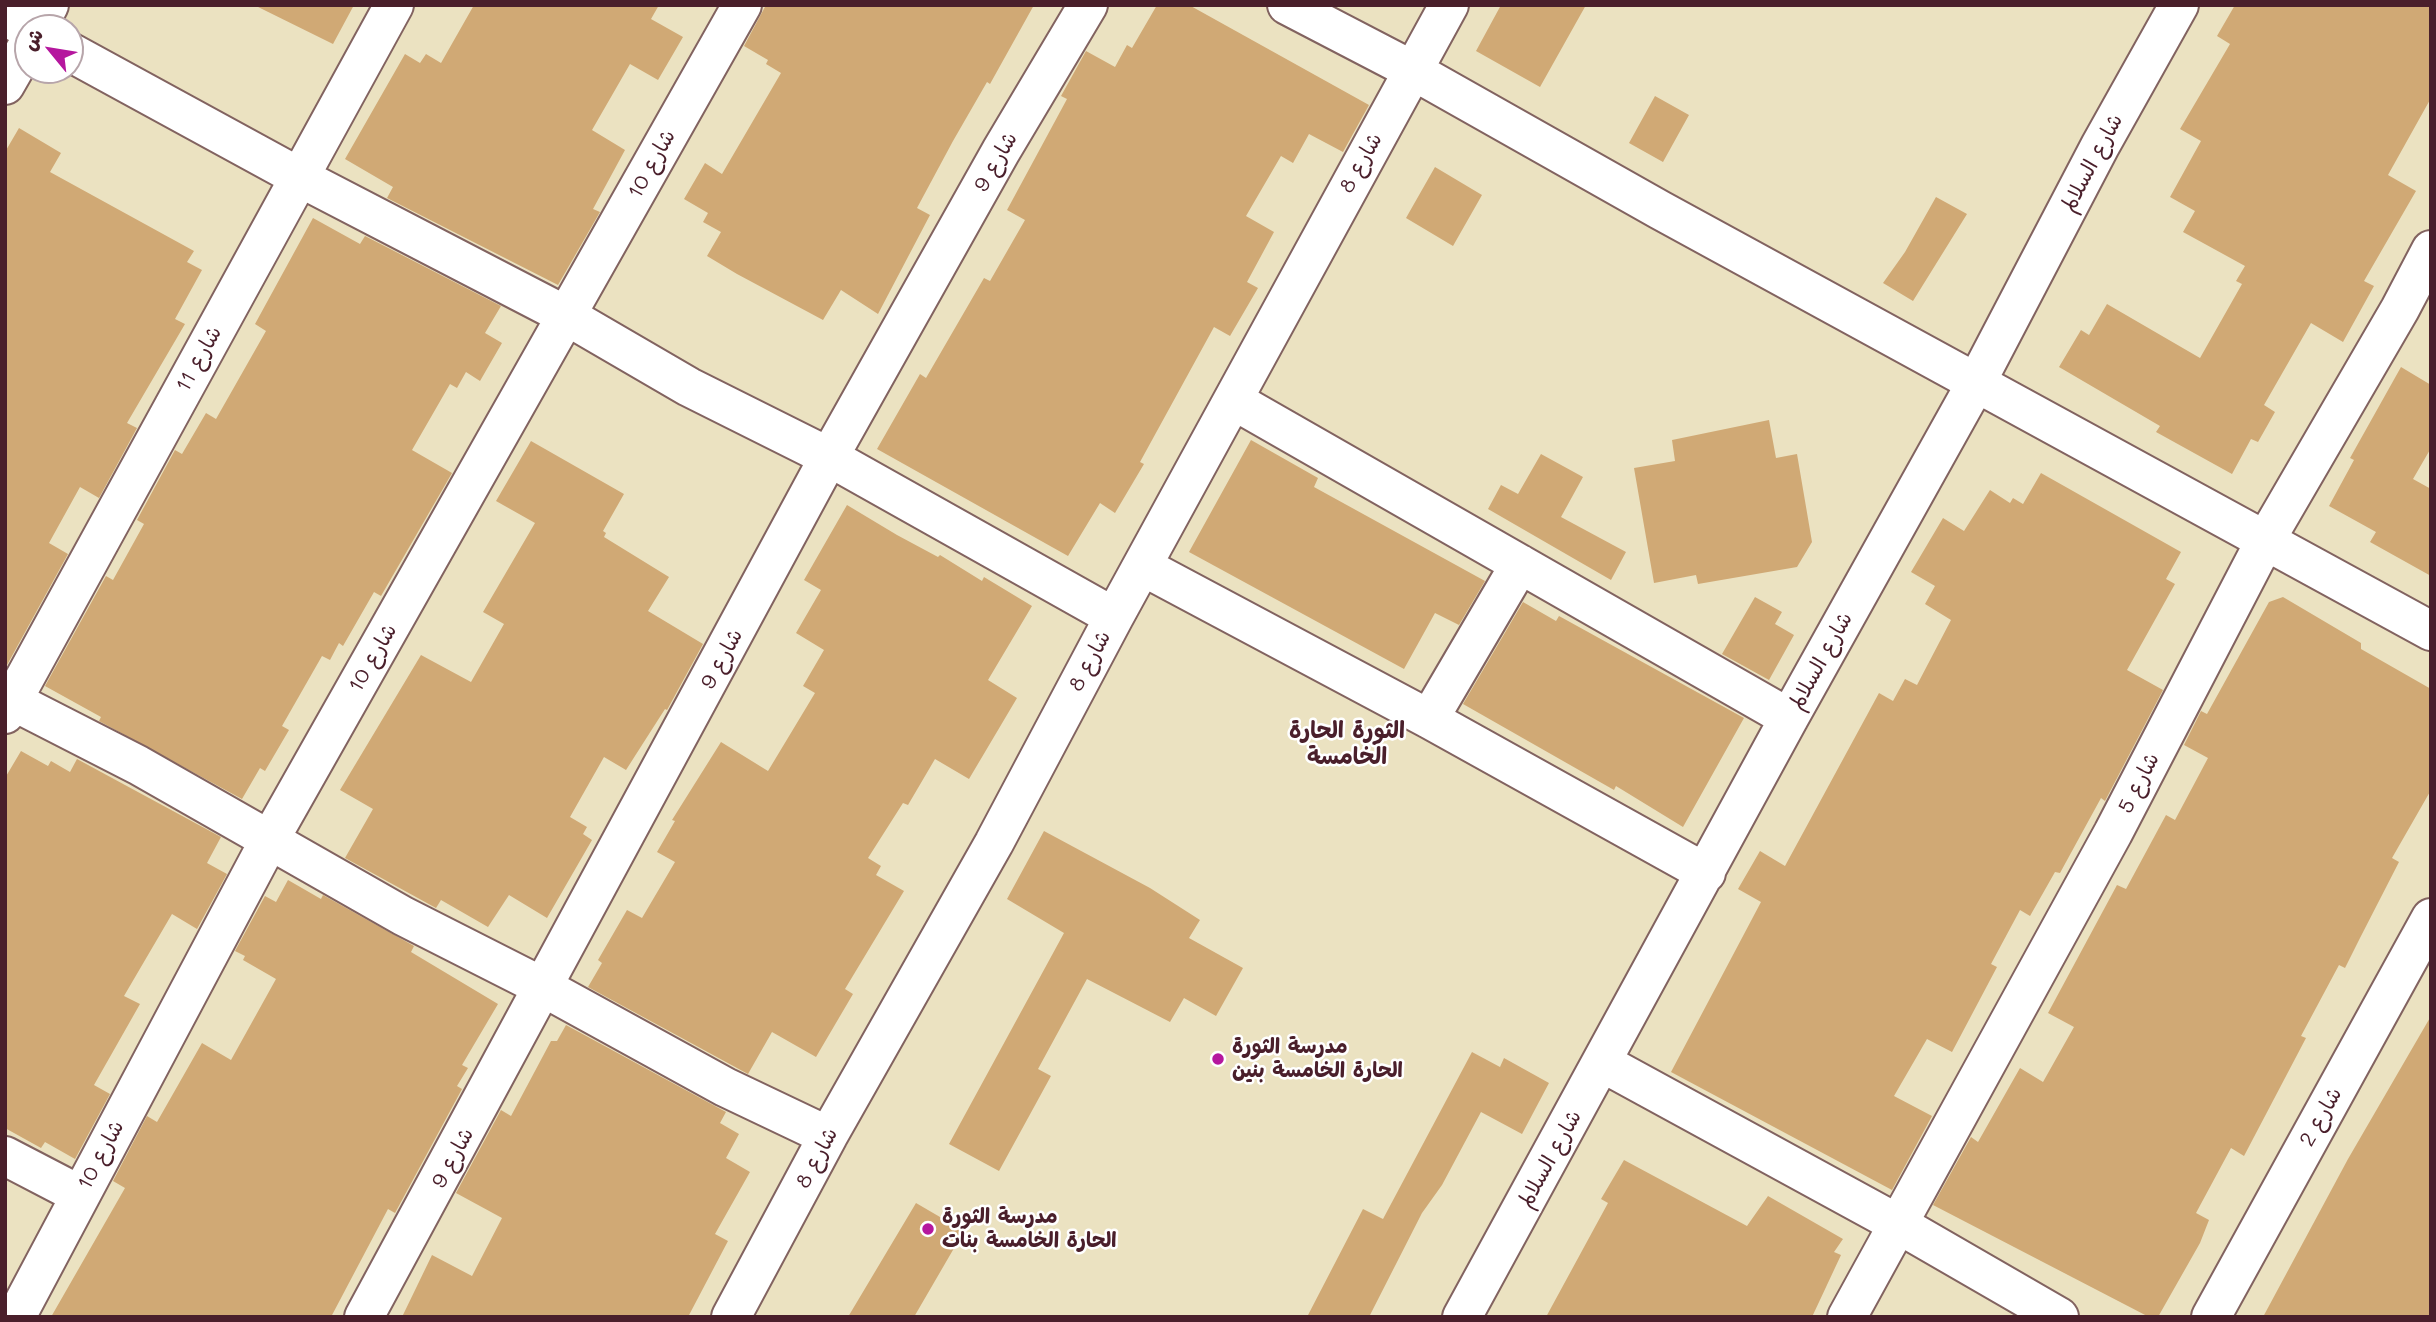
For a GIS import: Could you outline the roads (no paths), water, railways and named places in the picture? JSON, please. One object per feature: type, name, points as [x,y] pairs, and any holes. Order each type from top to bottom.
[{"type":"street","name":"شارع 11","points":[[8,704],[394,5]]},
{"type":"street","name":"شارع 10","points":[[16,1317],[270,839],[742,5]]},
{"type":"street","name":"شارع 9","points":[[364,1317],[829,457],[1001,151],[1088,5]]},
{"type":"street","points":[[1287,5],[1412,70],[1976,383],[2431,631]]},
{"type":"street","name":"شارع 8","points":[[731,1317],[828,1136],[994,843],[1114,617],[1449,5]]},
{"type":"street","name":"شارع السلالم","points":[[1462,1317],[1603,1063],[1788,718],[1976,383],[2179,5]]},
{"type":"street","points":[[84,60],[299,177],[567,316],[689,387],[829,457],[1114,617]]},
{"type":"street","points":[[5,85],[14,69]]},
{"type":"street","name":"شارع 5","points":[[1847,1317],[2113,833],[2265,541],[2400,309],[2431,250]]},
{"type":"street","points":[[1233,400],[1788,718]]},
{"type":"street","points":[[1429,719],[1520,564]]},
{"type":"street","points":[[1142,566],[1429,719],[1706,873]]},
{"type":"street","points":[[8,704],[138,765],[403,916],[543,987],[725,1087],[828,1136]]},
{"type":"street","name":"شارع 2","points":[[2211,1317],[2431,918]]},
{"type":"street","points":[[1603,1063],[1898,1224],[2059,1317]]},
{"type":"street","points":[[5,1156],[80,1195]]},
{"type":"place","name":"مدرسة الثورة الحارة الخامسة بنين","points":[[1218,1059]]},
{"type":"place","name":"مدرسة الثورة الحارة الخامسة بنات","points":[[928,1229]]},
{"type":"district","name":"الثورة الحارة الخامسة","points":[[1347,744]]}]
